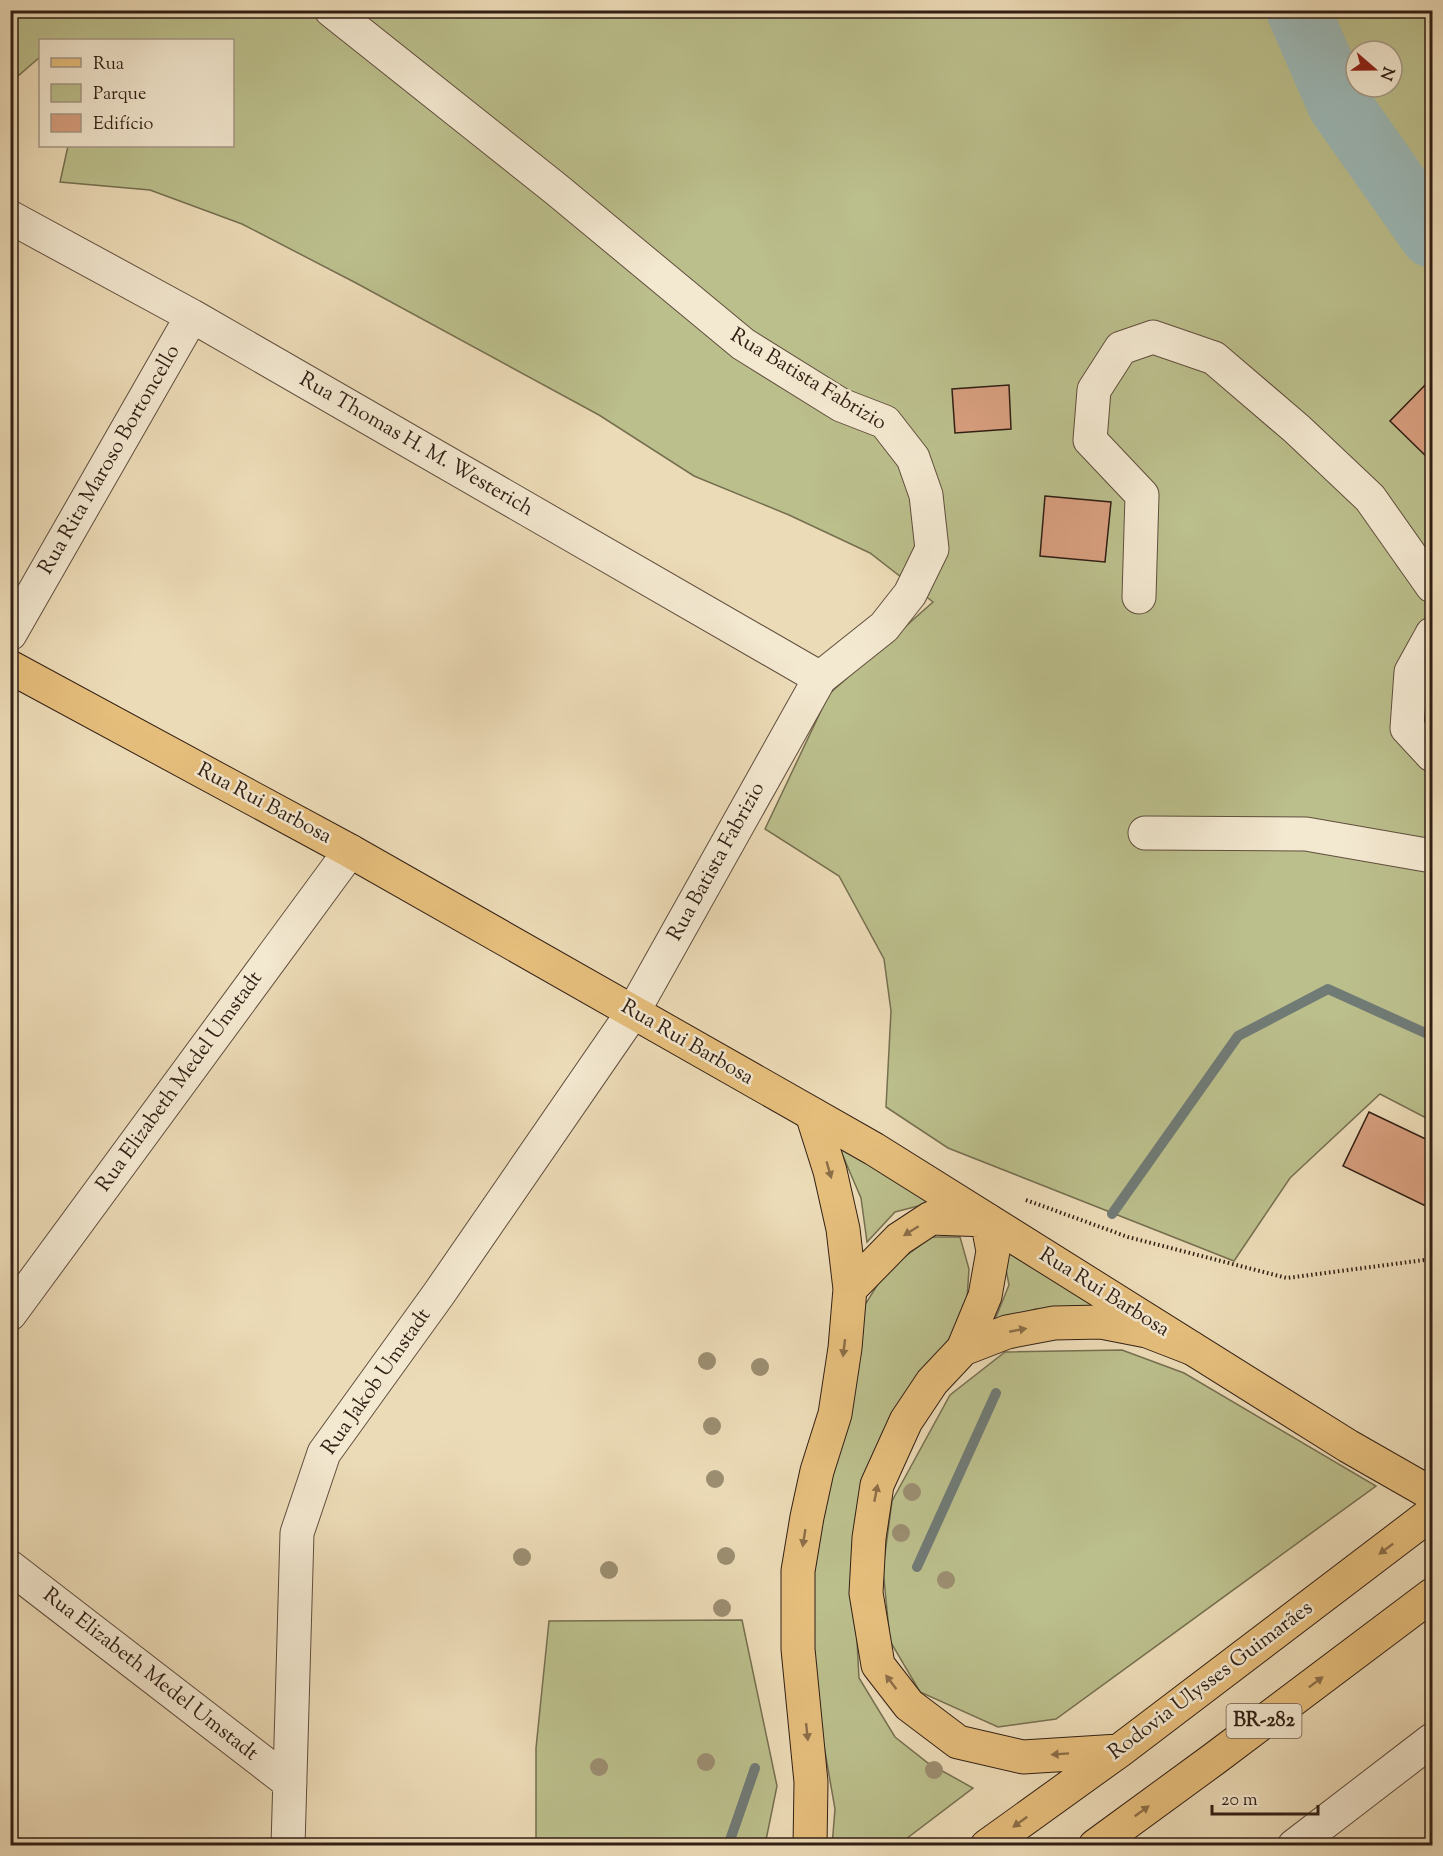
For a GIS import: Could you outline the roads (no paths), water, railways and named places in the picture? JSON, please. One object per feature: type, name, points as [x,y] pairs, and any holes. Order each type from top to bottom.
[{"type":"main road","name":"Rua Rui Barbosa","points":[[10,667],[350,851],[874,1149],[1348,1446],[1432,1494]]},
{"type":"main road","points":[[810,1845],[812,1782],[798,1649],[798,1572],[817,1472],[835,1414],[845,1348],[850,1289],[841,1218],[830,1171],[812,1114]]},
{"type":"main road","points":[[850,1289],[899,1239],[931,1218],[987,1220],[993,1251],[985,1296],[963,1349],[932,1382],[906,1420],[877,1485],[869,1538],[866,1593],[878,1665],[909,1705],[958,1742],[1023,1757],[1119,1751]]},
{"type":"main road","points":[[963,1349],[1007,1332],[1054,1323],[1101,1322],[1147,1331],[1191,1348]]},
{"type":"main road","name":"Rodovia Ulysses Guimarães","points":[[987,1845],[1119,1751],[1432,1513]]},
{"type":"main road","name":"BR-282","points":[[1095,1845],[1214,1759],[1432,1595]]},
{"type":"street","name":"Rua Batista Fabrizio","points":[[331,10],[556,189],[742,344],[841,405],[885,422],[913,458],[926,495],[932,549],[910,594],[884,627],[820,678],[633,1012]]},
{"type":"street","name":"Rua Thomas H. M. Westerich","points":[[10,217],[192,316],[820,678]]},
{"type":"street","name":"Rua Rita Maroso Bortoncello","points":[[10,634],[192,316]]},
{"type":"street","points":[[1139,597],[1142,495],[1090,440],[1094,390],[1121,348],[1153,337],[1214,358],[1297,429],[1370,498],[1432,586]]},
{"type":"street","points":[[1432,634],[1411,672],[1407,728],[1432,755]]},
{"type":"street","points":[[1145,833],[1306,834],[1432,856]]},
{"type":"street","name":"Rua Elizabeth Medel Umstadt","points":[[10,1314],[350,851]]},
{"type":"street","name":"Rua Jakob Umstadt","points":[[288,1845],[297,1533],[324,1453],[438,1295],[633,1012]]},
{"type":"street","name":"Rua Elizabeth Medel Umstadt","points":[[10,1567],[290,1783]]},
{"type":"street","points":[[1294,1845],[1432,1740]]},
{"type":"waterway","points":[[1298,10],[1339,104],[1432,236]]},
{"type":"waterway","points":[[1112,1214],[1238,1036],[1328,989],[1432,1036]]},
{"type":"waterway","points":[[917,1567],[996,1393]]},
{"type":"waterway","points":[[728,1846],[755,1768]]}]
